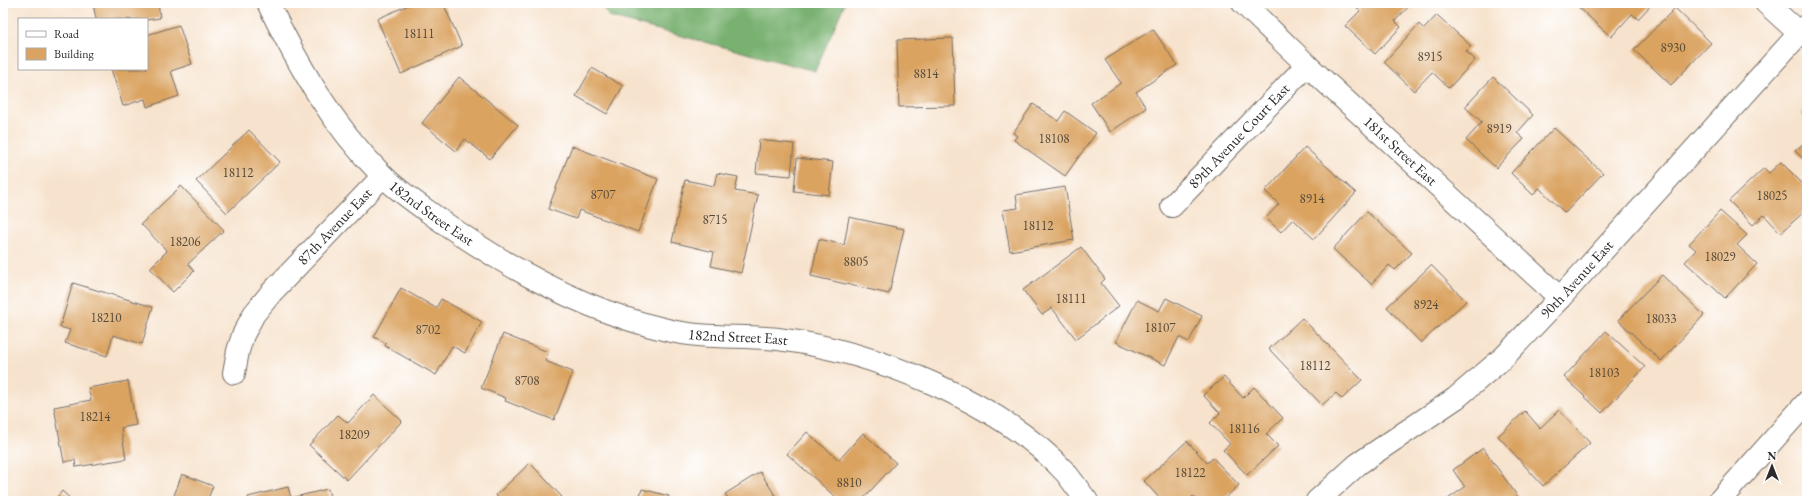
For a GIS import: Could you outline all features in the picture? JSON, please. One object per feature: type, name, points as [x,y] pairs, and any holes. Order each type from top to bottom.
[{"type":"street","name":"87th Avenue East","points":[[234,373],[243,335],[254,314],[271,293],[383,176],[346,135],[324,104],[288,44],[268,3]]},
{"type":"street","name":"181st Street East","points":[[1243,3],[1307,65],[1560,298]]},
{"type":"street","points":[[1766,3],[1804,29]]},
{"type":"street","name":"90th Avenue East","points":[[1317,501],[1358,464],[1456,398],[1503,358],[1560,298],[1804,29]]},
{"type":"street","name":"89th Avenue Court East","points":[[1172,206],[1307,65]]},
{"type":"street","name":"182nd Street East","points":[[383,176],[473,243],[556,290],[617,316],[670,331],[700,335],[777,339],[811,345],[864,358],[908,373],[948,391],[986,411],[1012,428],[1045,453],[1066,474],[1087,501]]},
{"type":"street","points":[[1719,501],[1807,402]]},
{"type":"green space","points":[[600,3],[845,3],[815,71],[609,17]]},
{"type":"building","points":[[93,3],[158,3],[160,18],[148,20],[148,18],[96,18]]},
{"type":"building","points":[[413,3],[443,3],[462,46],[401,74],[377,19]]},
{"type":"building","points":[[1353,3],[1412,3],[1395,21],[1401,27],[1375,54],[1345,26],[1360,11]]},
{"type":"building","points":[[1574,3],[1653,3],[1638,19],[1632,14],[1611,37]]},
{"type":"building","points":[[1675,8],[1711,43],[1671,85],[1634,50]]},
{"type":"building","points":[[1437,15],[1471,46],[1466,51],[1475,60],[1449,88],[1432,72],[1414,91],[1384,62],[1419,24],[1424,29]]},
{"type":"building","points":[[179,25],[192,64],[171,71],[179,96],[147,107],[145,99],[123,106],[111,70],[148,70],[148,35]]},
{"type":"building","points":[[1153,29],[1177,65],[1136,92],[1146,108],[1110,132],[1091,103],[1121,83],[1105,60]]},
{"type":"building","points":[[953,38],[955,106],[899,107],[897,40]]},
{"type":"building","points":[[592,68],[623,86],[607,114],[576,96]]},
{"type":"building","points":[[459,77],[518,125],[490,159],[465,139],[456,151],[422,123]]},
{"type":"building","points":[[1493,77],[1533,115],[1517,133],[1524,139],[1496,168],[1466,140],[1482,122],[1465,107]]},
{"type":"building","points":[[1033,104],[1058,121],[1065,111],[1096,133],[1065,176],[1014,140],[1017,136],[1013,133]]},
{"type":"building","points":[[1807,108],[1807,119],[1802,113]]},
{"type":"building","points":[[1554,128],[1603,173],[1565,213],[1539,188],[1533,195],[1511,173]]},
{"type":"building","points":[[249,130],[280,162],[227,213],[196,181]]},
{"type":"building","points":[[759,140],[794,144],[791,176],[756,173]]},
{"type":"building","points":[[1807,140],[1807,163],[1795,151]]},
{"type":"building","points":[[572,146],[658,179],[638,232],[579,210],[576,219],[548,209]]},
{"type":"building","points":[[1305,147],[1356,193],[1314,239],[1293,219],[1281,232],[1266,218],[1279,204],[1265,191]]},
{"type":"building","points":[[797,158],[833,162],[829,195],[794,191]]},
{"type":"building","points":[[1781,162],[1807,188],[1807,209],[1781,233],[1764,215],[1753,225],[1729,201],[1764,168],[1769,173]]},
{"type":"building","points":[[717,173],[738,177],[735,191],[758,195],[741,273],[711,266],[714,252],[672,242],[685,180],[714,186]]},
{"type":"building","points":[[181,186],[224,230],[188,264],[194,271],[173,292],[150,268],[167,251],[141,224]]},
{"type":"building","points":[[1065,187],[1074,240],[1010,251],[1003,210],[1018,208],[1016,195]]},
{"type":"building","points":[[1720,211],[1747,235],[1737,245],[1757,264],[1725,298],[1685,262],[1696,250],[1689,244]]},
{"type":"building","points":[[1367,212],[1412,253],[1395,270],[1389,265],[1371,284],[1333,249]]},
{"type":"building","points":[[849,217],[904,229],[889,294],[811,276],[819,239],[844,245]]},
{"type":"building","points":[[1081,247],[1105,279],[1101,283],[1119,306],[1076,339],[1052,308],[1042,315],[1023,290]]},
{"type":"building","points":[[1431,265],[1466,301],[1421,343],[1387,307]]},
{"type":"building","points":[[1662,275],[1704,315],[1661,361],[1618,320]]},
{"type":"building","points":[[73,283],[153,307],[142,344],[113,335],[107,356],[65,343],[70,330],[60,327]]},
{"type":"building","points":[[401,288],[436,308],[441,299],[482,322],[465,353],[452,346],[436,375],[385,346],[386,343],[374,337]]},
{"type":"building","points":[[1166,298],[1202,316],[1189,342],[1179,337],[1165,365],[1116,342],[1137,300],[1159,311]]},
{"type":"building","points":[[1302,318],[1362,380],[1342,399],[1336,393],[1322,405],[1269,349]]},
{"type":"building","points":[[1606,331],[1645,367],[1602,413],[1564,377]]},
{"type":"building","points":[[503,334],[548,352],[545,361],[573,372],[554,420],[505,401],[506,398],[481,388]]},
{"type":"building","points":[[1224,377],[1243,398],[1254,387],[1283,418],[1266,434],[1278,446],[1247,475],[1223,450],[1230,444],[1210,423],[1220,413],[1203,395]]},
{"type":"building","points":[[128,381],[136,425],[121,428],[126,459],[76,467],[75,460],[64,462],[54,407],[91,400],[88,388]]},
{"type":"building","points":[[374,395],[402,421],[347,480],[309,445],[338,415],[348,423]]},
{"type":"building","points":[[1559,410],[1590,443],[1543,486],[1498,436],[1525,411],[1540,428]]},
{"type":"building","points":[[807,432],[839,460],[863,433],[896,463],[861,501],[840,501],[787,454]]},
{"type":"building","points":[[1187,441],[1207,463],[1213,458],[1239,485],[1222,501],[1199,501],[1193,496],[1188,501],[1162,501],[1144,481]]},
{"type":"building","points":[[1483,448],[1521,501],[1445,501],[1465,487],[1453,470]]},
{"type":"building","points":[[530,463],[562,497],[557,501],[501,501],[496,495]]},
{"type":"building","points":[[760,472],[779,501],[730,501],[725,494]]},
{"type":"building","points":[[182,474],[213,486],[207,501],[172,501]]},
{"type":"building","points":[[288,487],[291,498],[328,489],[331,501],[249,501],[248,497]]},
{"type":"building","points":[[642,489],[669,496],[667,501],[638,501]]},
{"type":"building","points":[[62,491],[73,501],[54,501]]}]
